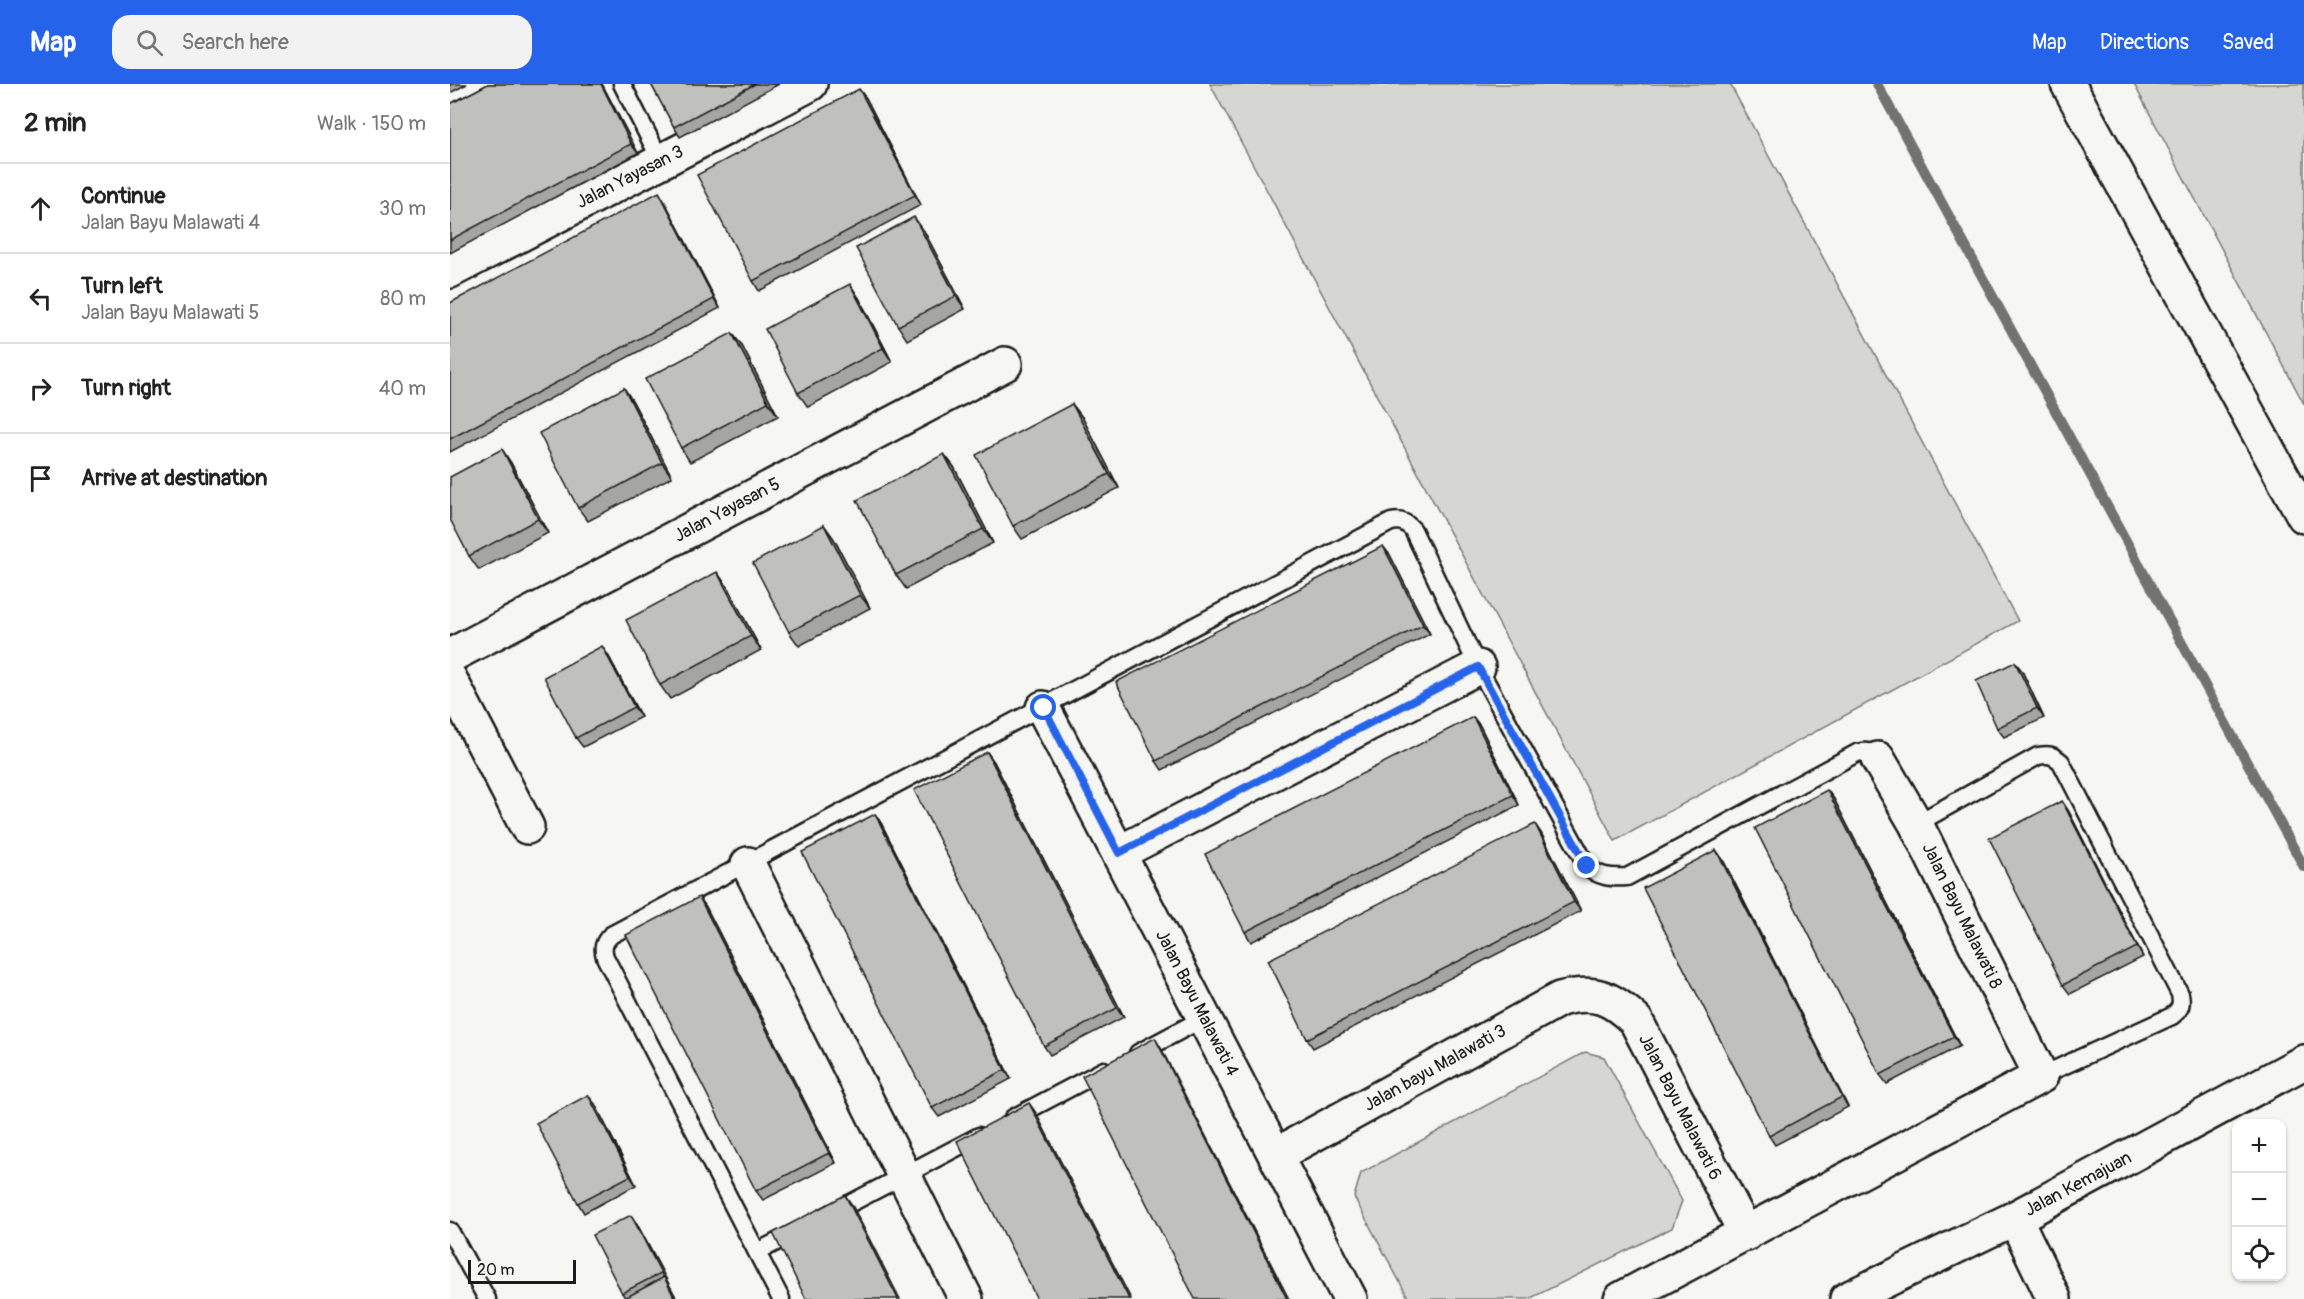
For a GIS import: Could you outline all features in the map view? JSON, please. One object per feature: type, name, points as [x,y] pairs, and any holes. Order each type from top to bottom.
[{"type":"street","name":"Jalan Yayasan 3","points":[[450,270],[810,84]]},
{"type":"street","points":[[2068,84],[2304,516]]},
{"type":"street","name":"Jalan Yayasan 5","points":[[450,656],[1005,364]]},
{"type":"street","points":[[1119,853],[1478,667]]},
{"type":"street","points":[[450,679],[528,827]]},
{"type":"street","name":"Jalan Bayu Malawati 4","points":[[1044,708],[1350,1299]]},
{"type":"street","name":"Jalan Bayu Malawati 8","points":[[1878,759],[1916,824],[2041,1076]]},
{"type":"street","points":[[747,864],[966,1299]]},
{"type":"street","name":"Jalan bayu Malawati 3","points":[[1276,1155],[1560,999],[1579,994],[1598,995]]},
{"type":"street","name":"Jalan Bayu Malawati 6","points":[[1598,995],[1618,1004],[1636,1021],[1746,1234]]},
{"type":"street","name":"Jalan Kemajuan","points":[[1847,1299],[2015,1218],[2304,1062]]},
{"type":"street","points":[[1621,1299],[2041,1076]]},
{"type":"street","points":[[2015,1218],[2054,1299]]},
{"type":"lane","points":[[622,84],[661,161]]},
{"type":"lane","points":[[781,1299],[603,949],[605,941],[612,935],[1391,522],[1408,523],[1413,530],[1478,667],[1587,866],[1594,872],[1606,877],[1627,877],[1857,753],[1865,751],[1873,753],[1878,759]]},
{"type":"lane","points":[[1916,824],[2038,756],[2046,754],[2055,756],[2066,773],[2180,994],[2182,1002],[2179,1010],[2172,1016],[2041,1076]]},
{"type":"lane","points":[[757,1252],[1204,1018]]},
{"type":"lane","points":[[450,1231],[487,1299]]},
{"type":"shaded area","points":[[1210,84],[1730,84],[2018,621],[1615,841]]},
{"type":"shaded area","points":[[2134,84],[2304,84],[2304,404]]},
{"type":"shaded area","points":[[1585,1052],[1604,1057],[1682,1201],[1672,1228],[1529,1299],[1409,1299],[1354,1197],[1361,1173]]},
{"type":"building","points":[[488,84],[601,84],[631,144],[450,240],[450,104]]},
{"type":"building","points":[[651,84],[755,84],[674,127]]},
{"type":"building","points":[[859,89],[915,195],[753,281],[697,175]]},
{"type":"building","points":[[659,192],[714,299],[450,439],[450,303]]},
{"type":"building","points":[[914,217],[956,296],[898,326],[856,248]]},
{"type":"building","points":[[850,284],[883,348],[798,393],[765,329]]},
{"type":"building","points":[[732,333],[768,402],[681,448],[645,379]]},
{"type":"building","points":[[624,388],[662,463],[578,508],[539,433]]},
{"type":"building","points":[[1072,404],[1109,474],[1013,526],[976,455]]},
{"type":"building","points":[[502,449],[538,519],[469,556],[450,519],[450,477]]},
{"type":"building","points":[[944,454],[983,529],[896,575],[857,500]]},
{"type":"building","points":[[824,525],[860,595],[789,632],[753,563]]},
{"type":"building","points":[[1383,546],[1423,625],[1156,761],[1116,682]]},
{"type":"building","points":[[717,572],[751,636],[660,685],[626,620]]},
{"type":"building","points":[[602,646],[634,707],[576,738],[544,677]]},
{"type":"building","points":[[2015,662],[2037,708],[1997,728],[1976,681]]},
{"type":"building","points":[[1473,717],[1513,795],[1245,932],[1205,854]]},
{"type":"building","points":[[987,752],[1117,1008],[1044,1046],[914,790]]},
{"type":"building","points":[[1827,790],[1954,1037],[1880,1075],[1755,828]]},
{"type":"building","points":[[2062,801],[2137,947],[2063,985],[1989,838]]},
{"type":"building","points":[[875,814],[1005,1070],[932,1108],[802,852]]},
{"type":"building","points":[[1535,824],[1574,902],[1307,1039],[1268,960]]},
{"type":"building","points":[[1716,850],[1842,1097],[1769,1136],[1643,888]]},
{"type":"building","points":[[699,897],[829,1153],[756,1191],[626,935]]},
{"type":"building","points":[[1155,1038],[1287,1299],[1195,1299],[1082,1076]]},
{"type":"building","points":[[588,1095],[630,1176],[578,1203],[536,1123]]},
{"type":"building","points":[[1029,1103],[1129,1299],[1037,1299],[957,1141]]},
{"type":"building","points":[[845,1195],[898,1299],[806,1299],[773,1233]]},
{"type":"building","points":[[631,1215],[661,1273],[622,1293],[592,1235]]},
{"type":"building","points":[[664,1277],[675,1299],[625,1298]]},
{"type":"waterway","points":[[1877,84],[2304,867]]},
{"type":"route","points":[[1044,708],[1119,853],[1478,667],[1587,866]]}]
